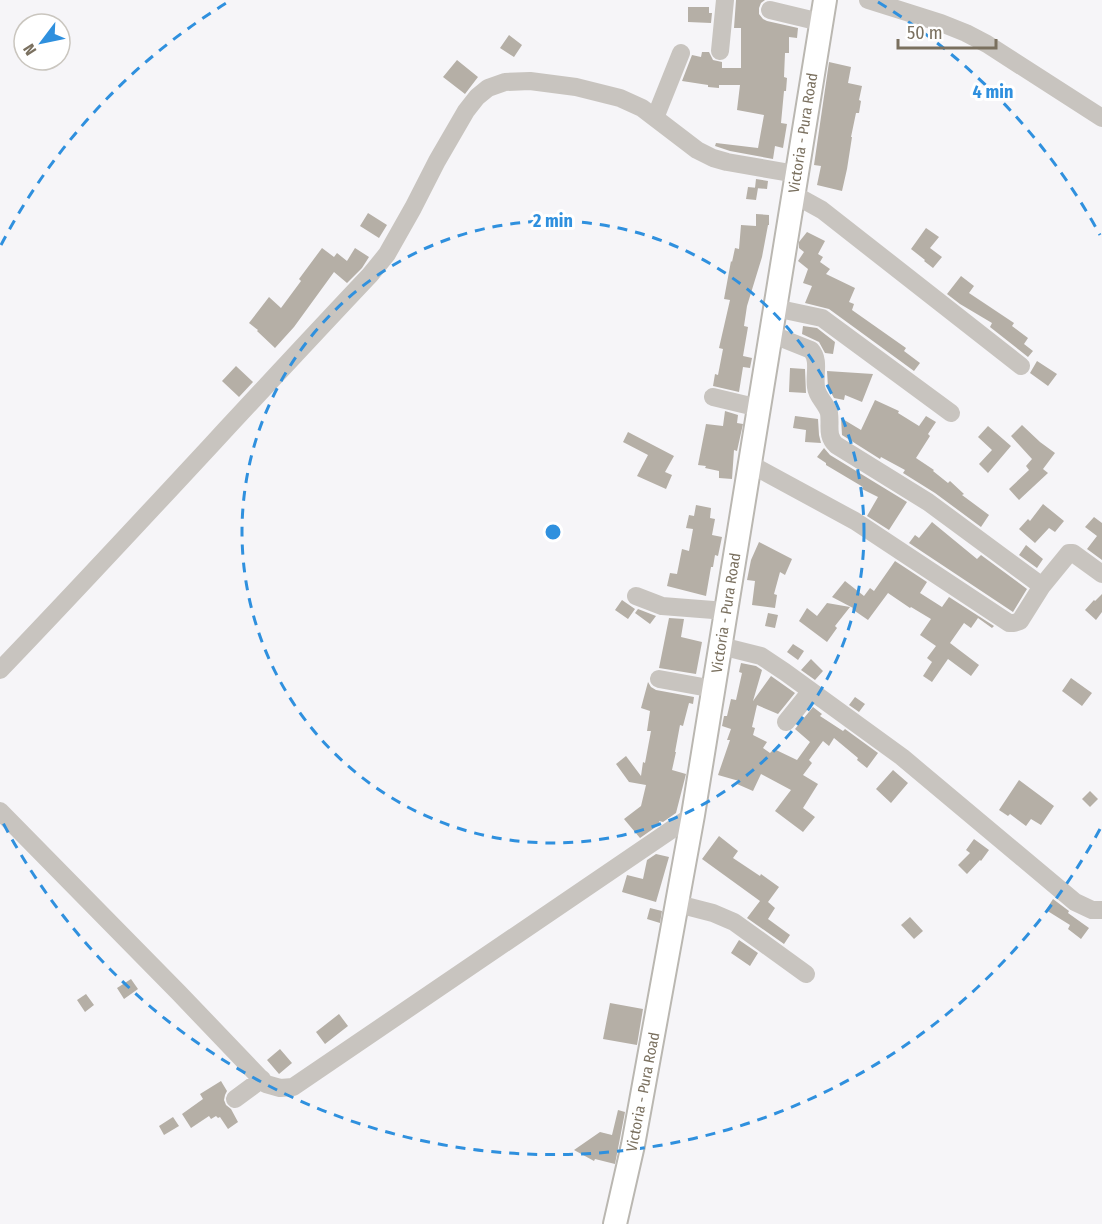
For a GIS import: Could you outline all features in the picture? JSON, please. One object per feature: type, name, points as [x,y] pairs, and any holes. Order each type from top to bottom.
[{"type":"main road","name":"Victoria - Pura Road","points":[[615,1224],[633,1145],[678,904],[823,11]]},
{"type":"street","points":[[720,51],[725,0]]},
{"type":"street","points":[[868,0],[942,23],[966,33],[987,44],[1102,118]]},
{"type":"street","points":[[770,10],[823,11]]},
{"type":"street","points":[[655,118],[681,53]]},
{"type":"street","points":[[0,670],[100,567],[246,406],[370,275],[387,254],[466,111],[488,88],[505,82],[530,81],[576,87],[620,98],[642,108],[697,150],[713,158],[795,184],[822,210],[1021,366]]},
{"type":"street","points":[[775,308],[822,318],[951,413]]},
{"type":"street","points":[[771,334],[814,353],[816,358],[815,386],[829,414],[829,435],[836,445],[928,502],[1042,586]]},
{"type":"street","points":[[713,397],[759,408]]},
{"type":"street","points":[[750,464],[855,521],[1009,623],[1020,621],[1042,586],[1069,553],[1102,574]]},
{"type":"street","points":[[636,596],[662,606],[726,611]]},
{"type":"street","points":[[721,646],[761,656],[902,758],[1075,902],[1092,910],[1102,910]]},
{"type":"street","points":[[659,679],[714,689]]},
{"type":"street","points":[[786,722],[811,691]]},
{"type":"street","points":[[0,811],[266,1084],[280,1088],[293,1087],[693,815]]},
{"type":"street","points":[[678,904],[713,913],[734,922],[806,974]]},
{"type":"street","points":[[235,1099],[262,1080]]},
{"type":"building","points":[[736,0],[765,0],[759,8],[759,14],[763,19],[798,28],[797,38],[789,37],[789,53],[785,53],[784,77],[787,78],[781,123],[787,124],[783,148],[775,146],[773,159],[715,146],[716,143],[758,148],[764,115],[737,110],[740,85],[719,85],[719,88],[682,81],[692,55],[701,57],[702,52],[709,52],[713,60],[722,62],[722,68],[741,68],[741,28],[734,28]]},
{"type":"building","points":[[688,7],[709,7],[709,13],[712,13],[711,23],[688,22]]},
{"type":"building","points":[[509,35],[522,45],[514,57],[500,48]]},
{"type":"building","points":[[457,60],[478,77],[465,94],[443,77]]},
{"type":"building","points":[[829,62],[851,67],[848,83],[862,86],[859,113],[856,113],[842,191],[817,185],[821,166],[814,165]]},
{"type":"building","points":[[756,179],[768,181],[767,189],[755,188]]},
{"type":"building","points":[[748,187],[758,188],[756,200],[746,199]]},
{"type":"building","points":[[368,213],[387,225],[379,238],[360,226]]},
{"type":"building","points":[[756,214],[769,215],[769,225],[747,306],[744,326],[748,327],[743,356],[752,358],[750,368],[743,367],[739,392],[713,386],[715,374],[718,375],[723,349],[719,348],[730,300],[724,299],[731,261],[735,248],[739,249],[741,225],[756,226]]},
{"type":"building","points":[[926,228],[939,237],[930,248],[942,257],[933,268],[911,249]]},
{"type":"building","points":[[807,232],[825,241],[818,254],[823,257],[820,262],[830,269],[826,274],[855,288],[849,302],[854,304],[852,310],[906,348],[904,351],[920,363],[914,371],[829,309],[805,303],[812,286],[803,283],[808,269],[798,261],[804,252],[799,248],[799,242]]},
{"type":"building","points":[[322,248],[334,257],[337,253],[347,261],[355,248],[369,257],[347,283],[334,272],[294,327],[275,348],[249,323],[269,297],[281,308]]},
{"type":"building","points":[[961,276],[974,286],[969,293],[1014,323],[1012,326],[1028,338],[1024,344],[1033,351],[1028,357],[990,327],[992,323],[947,294]]},
{"type":"building","points":[[803,326],[817,328],[835,342],[833,354],[825,353],[819,342],[802,334]]},
{"type":"building","points":[[1037,361],[1057,374],[1048,386],[1030,373]]},
{"type":"building","points":[[236,366],[253,382],[239,397],[222,381]]},
{"type":"building","points":[[790,368],[805,369],[806,393],[789,392]]},
{"type":"building","points":[[827,371],[873,374],[862,402],[845,395],[844,400],[834,398],[828,387]]},
{"type":"building","points":[[875,400],[899,411],[898,413],[919,426],[926,416],[936,422],[916,458],[948,483],[950,481],[964,494],[962,495],[989,515],[981,527],[903,473],[905,470],[881,457],[880,459],[842,435],[841,418],[861,430]]},
{"type":"building","points":[[725,411],[738,415],[737,423],[743,424],[737,451],[734,450],[732,479],[719,478],[719,471],[698,465],[706,424],[723,426]]},
{"type":"building","points":[[795,416],[818,419],[821,443],[805,442],[806,430],[793,428]]},
{"type":"building","points":[[1022,425],[1055,453],[1043,469],[1048,473],[1019,500],[1009,489],[1029,470],[1026,466],[1032,459],[1011,436]]},
{"type":"building","points":[[988,426],[1011,446],[988,473],[979,464],[992,450],[978,437]]},
{"type":"building","points":[[628,432],[674,456],[665,472],[672,475],[666,489],[637,476],[648,455],[623,442]]},
{"type":"building","points":[[824,448],[830,455],[907,502],[889,530],[867,516],[878,497],[862,489],[863,487],[817,457]]},
{"type":"building","points":[[1043,504],[1064,521],[1055,532],[1049,528],[1035,543],[1019,529],[1028,519],[1030,521]]},
{"type":"building","points":[[696,505],[711,508],[710,518],[715,519],[712,535],[722,537],[718,556],[715,555],[713,567],[711,567],[706,596],[667,586],[670,573],[677,574],[682,549],[689,551],[693,529],[686,528],[689,515],[694,516]]},
{"type":"building","points":[[1094,517],[1102,523],[1102,560],[1087,549],[1097,536],[1085,527]]},
{"type":"building","points":[[932,522],[977,559],[981,555],[1027,589],[1013,612],[909,543],[915,535],[919,538]]},
{"type":"building","points":[[759,542],[792,559],[785,575],[780,572],[774,594],[777,595],[775,608],[752,605],[755,581],[747,580],[751,560]]},
{"type":"building","points":[[1026,545],[1043,559],[1037,568],[1019,555]]},
{"type":"building","points":[[895,561],[927,582],[920,593],[942,607],[949,597],[994,626],[992,628],[978,618],[971,628],[964,623],[950,643],[979,665],[971,676],[948,659],[932,682],[923,676],[932,662],[927,658],[936,646],[920,635],[931,619],[888,593],[868,620],[853,608],[832,597],[845,581],[864,596],[870,588],[874,591]]},
{"type":"building","points":[[1102,594],[1102,612],[1096,620],[1085,610]]},
{"type":"building","points":[[622,600],[635,609],[628,619],[615,610]]},
{"type":"building","points":[[827,603],[850,607],[835,626],[837,628],[827,642],[799,621],[807,608],[817,616]]},
{"type":"building","points":[[638,609],[656,616],[650,624],[635,613]]},
{"type":"building","points":[[768,613],[778,615],[775,628],[765,626]]},
{"type":"building","points":[[669,618],[684,619],[681,637],[702,642],[696,674],[659,668]]},
{"type":"building","points":[[793,644],[804,651],[798,660],[787,652]]},
{"type":"building","points":[[811,659],[823,671],[815,680],[801,670]]},
{"type":"building","points":[[741,663],[756,666],[762,670],[753,701],[771,676],[795,693],[778,714],[757,705],[752,727],[755,728],[753,735],[767,742],[763,748],[770,753],[774,749],[797,760],[810,742],[795,729],[813,707],[822,714],[820,716],[843,731],[845,729],[878,753],[867,768],[834,738],[829,746],[823,741],[809,760],[812,763],[803,775],[818,784],[803,808],[815,817],[803,832],[775,811],[791,790],[761,774],[753,791],[737,784],[739,781],[718,775],[730,740],[727,740],[731,729],[722,726],[724,716],[727,716],[731,699],[736,700],[742,673],[739,672]]},
{"type":"building","points":[[1071,678],[1092,693],[1082,706],[1062,691]]},
{"type":"building","points":[[648,682],[656,690],[694,697],[693,704],[689,703],[683,726],[680,725],[672,770],[686,774],[676,813],[663,822],[659,821],[660,824],[640,838],[624,819],[641,806],[646,785],[629,782],[616,764],[626,756],[641,776],[651,731],[647,731],[650,711],[641,708]]},
{"type":"building","points":[[855,697],[865,704],[859,712],[849,705]]},
{"type":"building","points":[[893,770],[908,783],[891,803],[876,789]]},
{"type":"building","points":[[1019,780],[1054,806],[1041,825],[1031,819],[1026,826],[1010,814],[1008,816],[999,810]]},
{"type":"building","points":[[1090,791],[1098,799],[1090,807],[1082,799]]},
{"type":"building","points":[[719,836],[738,851],[733,858],[779,887],[768,902],[775,908],[768,919],[790,935],[784,944],[747,918],[760,901],[702,859]]},
{"type":"building","points":[[974,839],[989,850],[967,874],[958,865],[970,853],[966,850]]},
{"type":"building","points":[[656,854],[669,857],[656,902],[622,892],[627,875],[643,879],[647,860]]},
{"type":"building","points":[[1053,899],[1089,928],[1081,939],[1068,929],[1070,925],[1046,910]]},
{"type":"building","points":[[650,908],[662,911],[660,923],[647,919]]},
{"type":"building","points":[[910,917],[923,931],[914,939],[901,925]]},
{"type":"building","points":[[739,940],[758,953],[750,966],[731,953]]},
{"type":"building","points":[[131,979],[138,989],[124,999],[117,988]]},
{"type":"building","points":[[86,994],[94,1005],[85,1012],[77,1000]]},
{"type":"building","points":[[610,1003],[643,1009],[637,1045],[603,1039]]},
{"type":"building","points":[[339,1014],[348,1026],[325,1044],[316,1032]]},
{"type":"building","points":[[280,1049],[292,1063],[279,1074],[267,1060]]},
{"type":"building","points":[[221,1081],[227,1091],[224,1100],[226,1105],[238,1122],[228,1129],[220,1117],[216,1116],[211,1119],[209,1116],[191,1128],[182,1114],[203,1099],[200,1094]]},
{"type":"building","points":[[618,1110],[625,1112],[615,1164],[595,1159],[594,1161],[574,1150],[600,1132],[612,1135]]},
{"type":"building","points":[[173,1117],[179,1126],[164,1135],[159,1126]]}]
